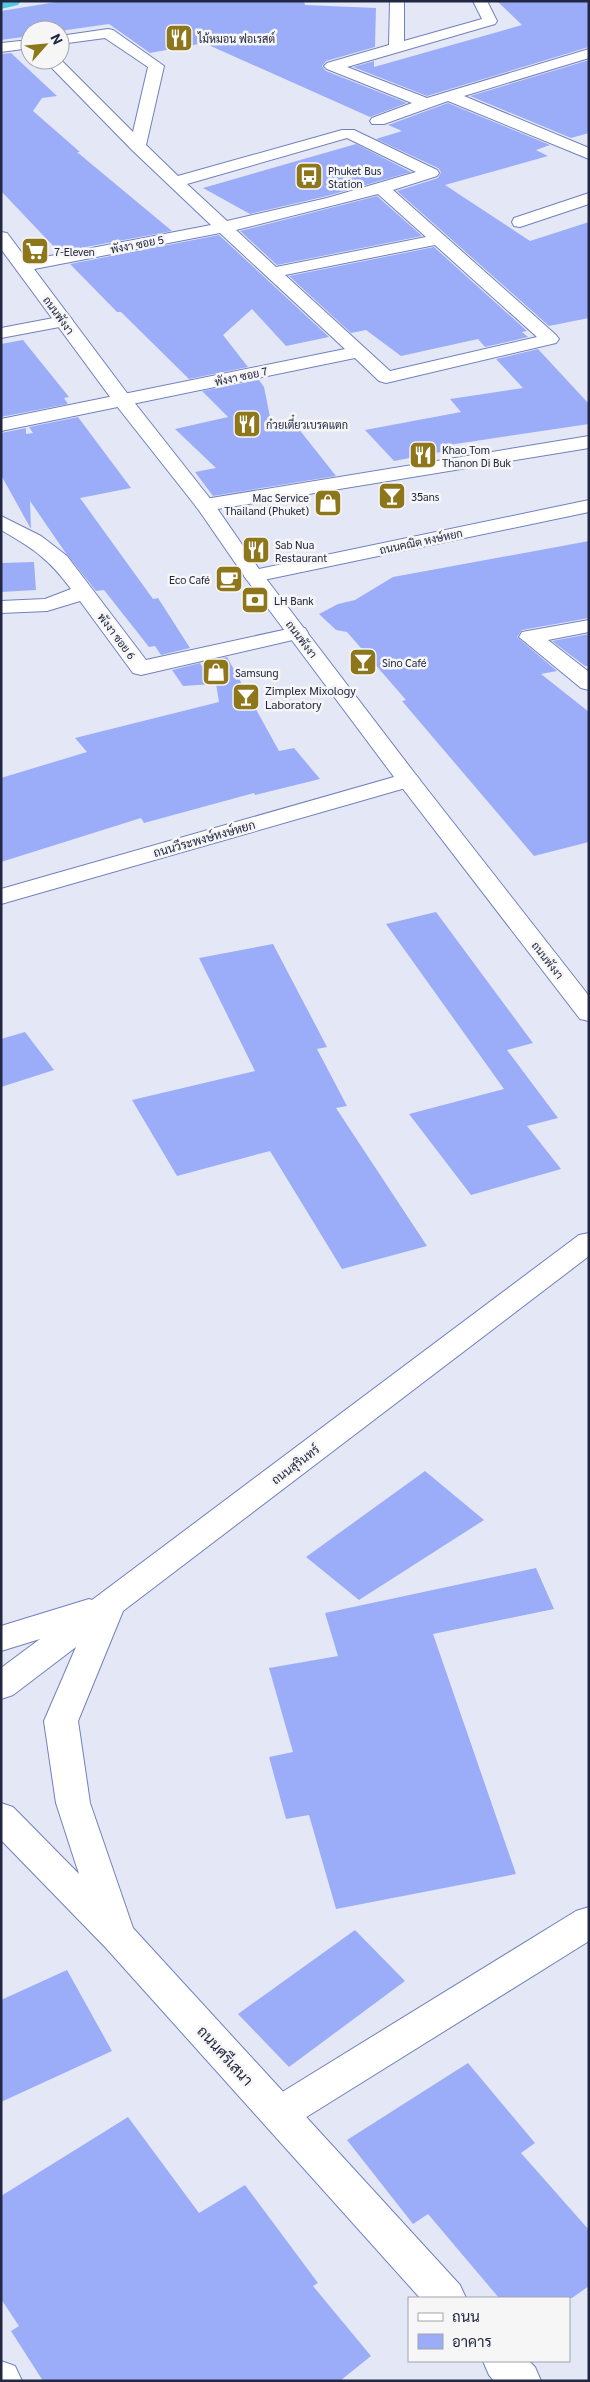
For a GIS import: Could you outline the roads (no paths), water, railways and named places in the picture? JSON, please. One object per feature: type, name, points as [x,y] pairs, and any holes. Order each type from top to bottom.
[{"type":"street","points":[[396,47],[397,1]]},
{"type":"street","points":[[426,103],[332,66],[490,21],[480,1]]},
{"type":"street","points":[[70,39],[108,33],[156,66],[138,148]]},
{"type":"street","points":[[1,48],[20,45]]},
{"type":"street","points":[[378,121],[426,103],[589,53]]},
{"type":"street","points":[[62,70],[138,148],[220,227],[386,377],[550,339],[382,189]]},
{"type":"street","points":[[449,96],[589,154]]},
{"type":"street","name":"พังงา ซอย 5","points":[[24,266],[220,227],[382,189],[431,173],[348,133],[174,182]]},
{"type":"street","points":[[520,222],[589,198]]},
{"type":"street","name":"ถนนพังงา","points":[[1,237],[123,401],[206,505],[254,576],[408,780],[589,1013]]},
{"type":"street","points":[[271,273],[437,240]]},
{"type":"street","points":[[1,333],[64,321]]},
{"type":"street","name":"พังงา ซอย 7","points":[[1,425],[358,352]]},
{"type":"street","points":[[206,505],[589,442]]},
{"type":"street","name":"ถนนคณิต หงษ์หยก","points":[[254,576],[589,506]]},
{"type":"street","points":[[1,522],[34,540],[60,560],[84,592],[47,605],[1,608]]},
{"type":"street","name":"พังงา ซอย 6","points":[[84,592],[141,668],[297,633]]},
{"type":"street","points":[[589,626],[530,637],[589,683]]},
{"type":"street","name":"ถนนวีระพงษ์หงษ์หยก","points":[[1,897],[408,780]]},
{"type":"street","name":"ถนนสุรินทร์","points":[[1,1686],[589,1242]]},
{"type":"street","points":[[1,1638],[110,1604]]},
{"type":"street","points":[[110,1604],[61,1721],[73,1803],[119,1937]]},
{"type":"street","name":"ถนนศรีเสนา","points":[[1,1817],[119,1937],[445,2297]]},
{"type":"street","points":[[279,2114],[589,1922]]},
{"type":"street","points":[[504,2362],[521,2381]]},
{"type":"waterway","points":[[1,3],[11,1]]},
{"type":"place","name":"ไม้หมอน ฟอเรสต์","points":[[179,38]]},
{"type":"place","name":"Phuket Bus Station","points":[[309,176]]},
{"type":"place","name":"7-Eleven","points":[[35,251]]},
{"type":"place","name":"ก๋วยเตี๋ยวเบรคแตก","points":[[247,424]]},
{"type":"place","name":"Khao Tom Thanon Di Buk","points":[[423,455]]},
{"type":"place","name":"35ans","points":[[392,496]]},
{"type":"place","name":"Mac Service Thailand (Phuket)","points":[[328,503]]},
{"type":"place","name":"Sab Nua Restaurant","points":[[256,550]]},
{"type":"place","name":"Eco Café","points":[[229,579]]},
{"type":"place","name":"LH Bank","points":[[255,600]]},
{"type":"place","name":"Sino Café","points":[[363,662]]},
{"type":"place","name":"Samsung","points":[[216,672]]},
{"type":"place","name":"Zimplex Mixology Laboratory","points":[[246,697]]}]
